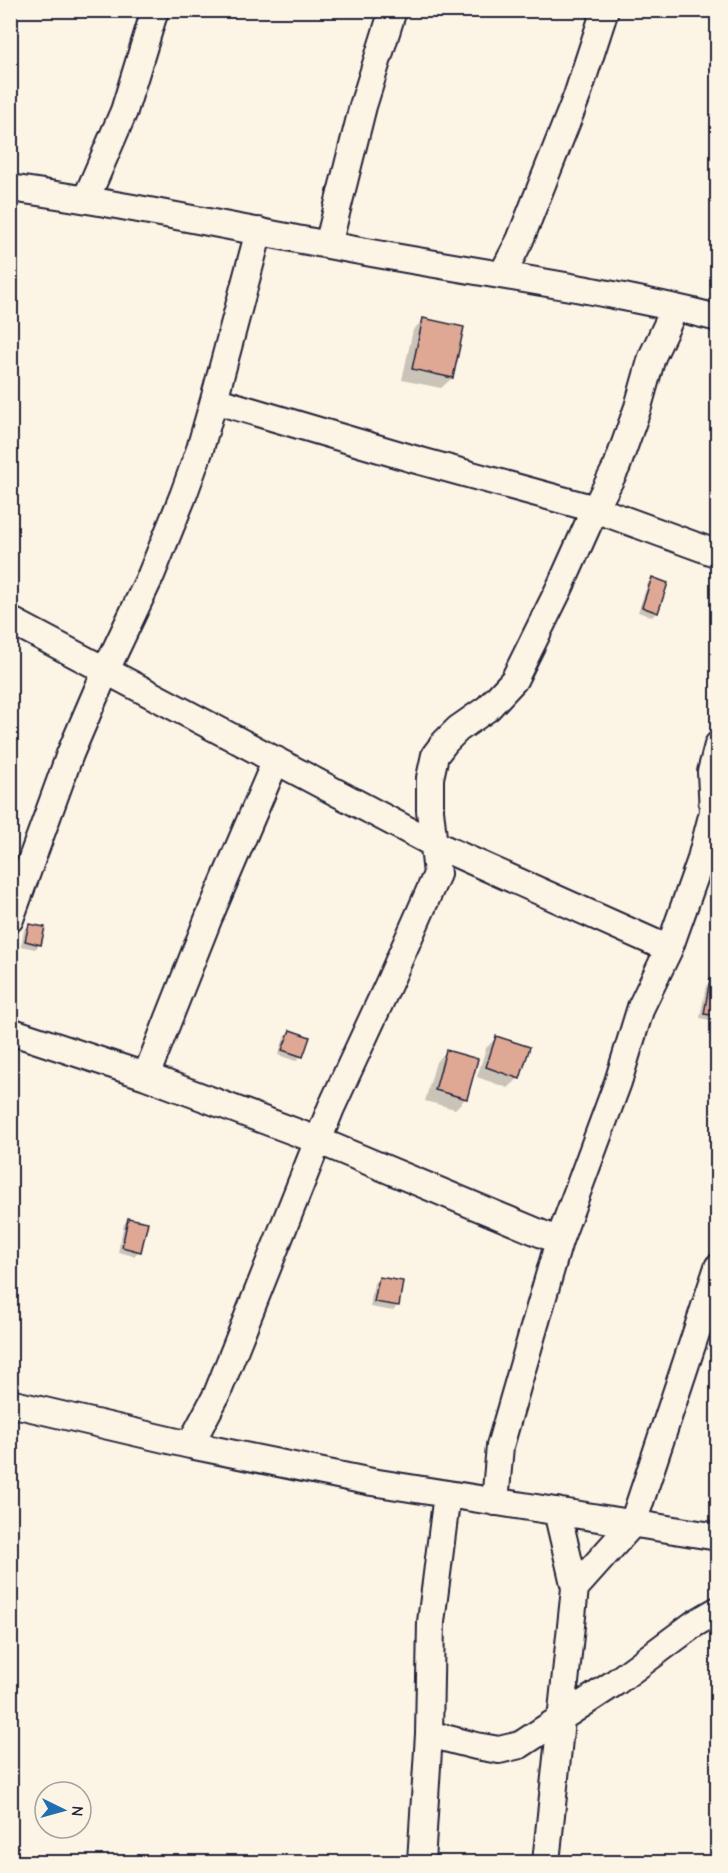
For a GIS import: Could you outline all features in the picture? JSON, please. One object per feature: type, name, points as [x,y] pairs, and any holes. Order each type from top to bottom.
[{"type":"street","points":[[86,199],[124,111],[155,10]]},
{"type":"street","points":[[328,245],[363,106],[393,10]]},
{"type":"street","points":[[502,275],[520,240],[577,96],[605,10]]},
{"type":"street","points":[[10,188],[86,199],[502,275],[717,318]]},
{"type":"street","points":[[10,919],[70,754],[106,670],[152,575],[183,496],[200,449],[259,231]]},
{"type":"street","points":[[190,1445],[217,1394],[317,1140],[437,874],[430,810],[430,778],[435,755],[458,729],[488,708],[514,680],[617,465],[652,357],[675,308]]},
{"type":"street","points":[[214,400],[417,460],[595,509],[717,554]]},
{"type":"street","points":[[10,620],[434,844],[669,949]]},
{"type":"street","points":[[495,1502],[500,1446],[559,1241],[618,1083],[641,1007],[669,949],[700,861],[713,812],[711,772],[717,745]]},
{"type":"street","points":[[146,1076],[209,917],[276,760]]},
{"type":"street","points":[[10,1031],[146,1076],[317,1140],[559,1241]]},
{"type":"street","points":[[575,1588],[633,1523],[717,1267]]},
{"type":"street","points":[[10,1403],[190,1445],[372,1482],[717,1537]]},
{"type":"street","points":[[421,1863],[429,1734],[431,1622],[447,1494]]},
{"type":"street","points":[[546,1863],[575,1588],[557,1511]]},
{"type":"street","points":[[429,1734],[499,1750],[520,1745],[616,1682],[694,1624],[717,1610]]},
{"type":"building","points":[[423,318],[464,327],[453,378],[412,369]]},
{"type":"building","points":[[652,577],[668,583],[658,613],[642,607]]},
{"type":"building","points":[[29,924],[45,927],[41,945],[25,941]]},
{"type":"building","points":[[710,979],[718,980],[718,1016],[704,1014]]},
{"type":"building","points":[[290,1030],[310,1037],[303,1057],[282,1050]]},
{"type":"building","points":[[496,1036],[530,1047],[520,1079],[486,1067]]},
{"type":"building","points":[[446,1050],[478,1059],[467,1099],[435,1090]]},
{"type":"building","points":[[128,1218],[148,1222],[141,1252],[122,1247]]},
{"type":"building","points":[[379,1277],[403,1281],[399,1306],[374,1302]]}]
